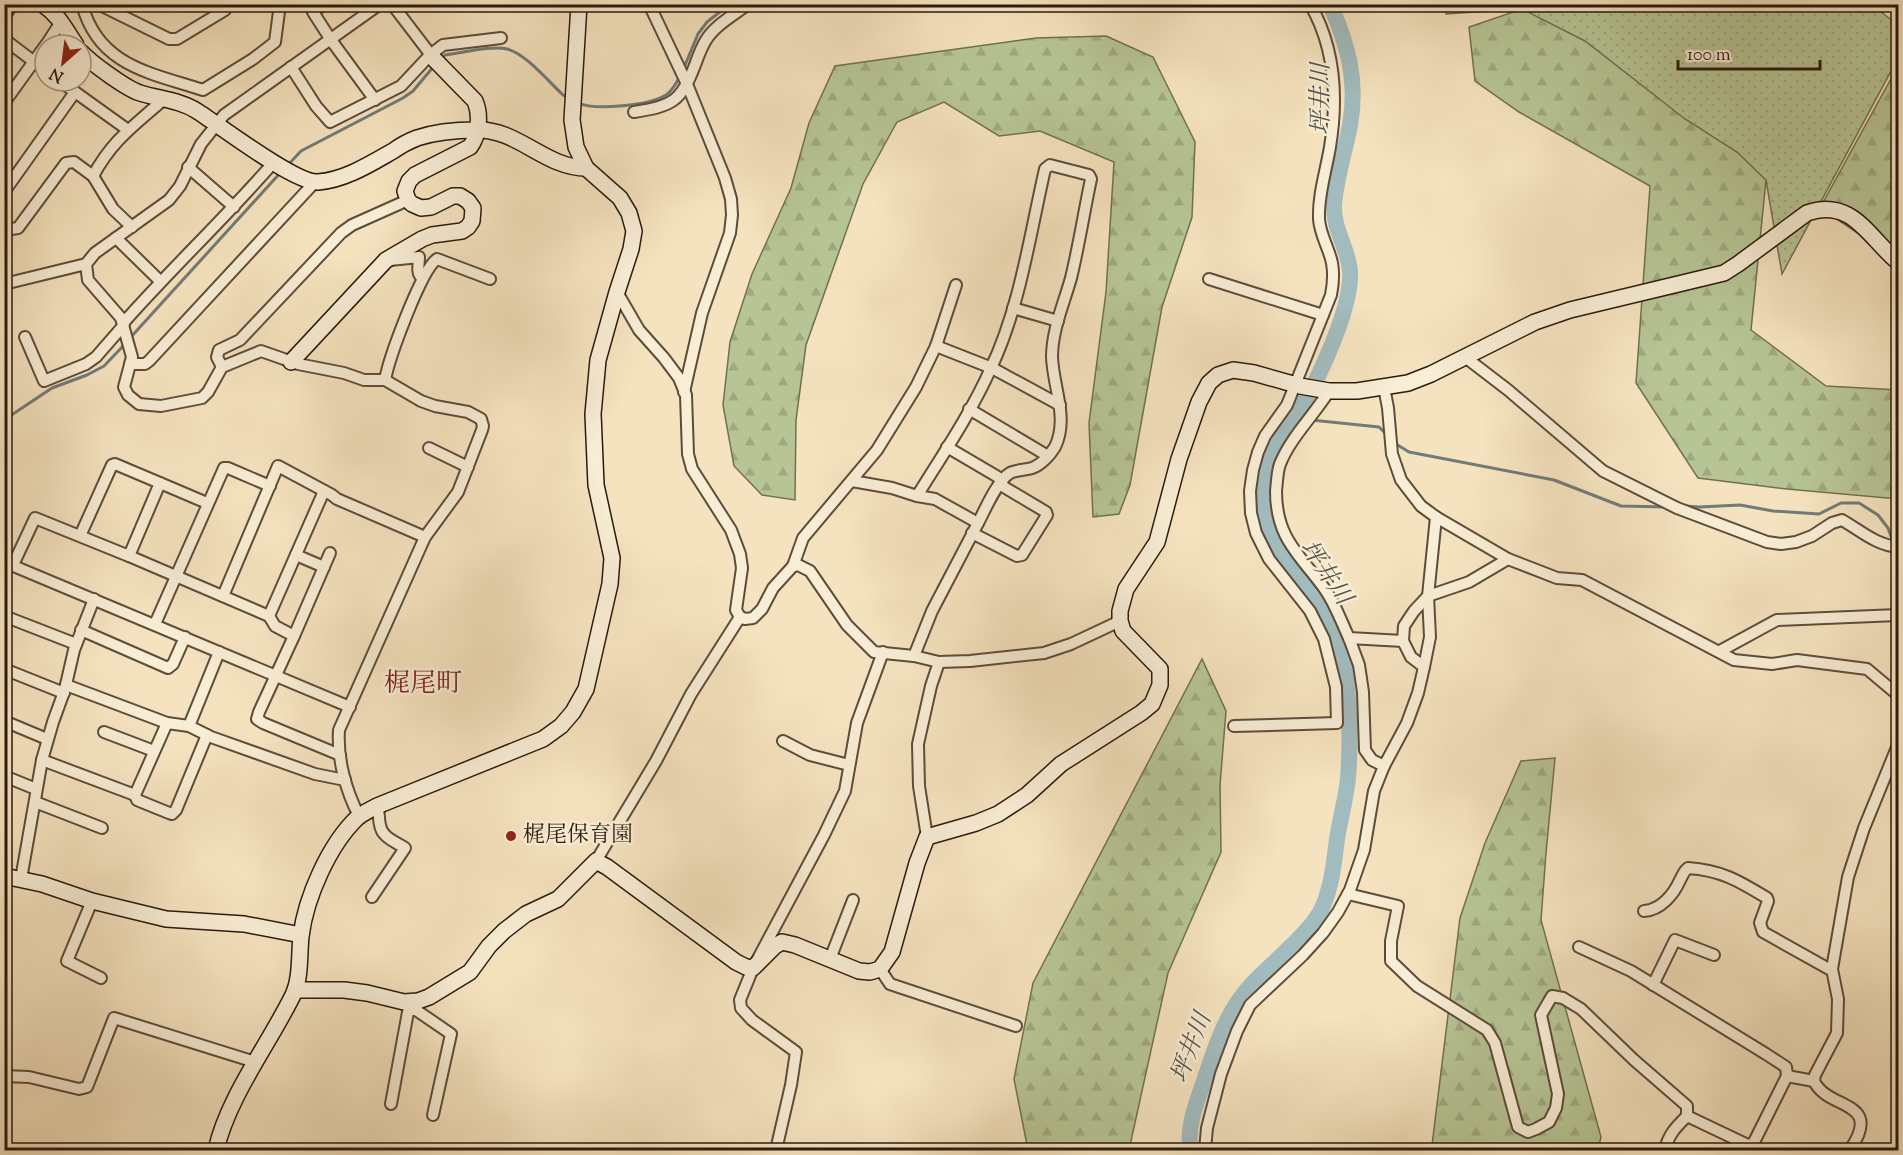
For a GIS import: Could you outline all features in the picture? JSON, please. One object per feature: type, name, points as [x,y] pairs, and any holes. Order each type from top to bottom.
[{"type":"street","points":[[4,17],[13,4]]},
{"type":"street","points":[[42,4],[53,11],[69,33]]},
{"type":"street","points":[[82,4],[93,33],[116,57],[140,70],[203,90],[253,59],[275,42],[280,4]]},
{"type":"street","points":[[98,4],[169,39],[177,39],[225,10],[216,4]]},
{"type":"street","points":[[324,4],[314,12],[331,40],[375,100]]},
{"type":"street","points":[[4,284],[86,264],[95,253],[169,200],[180,186],[188,167],[215,124],[224,115],[380,4]]},
{"type":"street","points":[[291,362],[386,260],[422,238],[462,231],[472,221],[473,208],[460,196],[453,196],[431,207],[421,208],[408,200],[405,191],[409,181],[415,175],[470,147],[478,130],[478,107],[475,101],[435,60],[392,4]]},
{"type":"street","points":[[216,1150],[229,1112],[295,990],[301,935],[310,898],[335,847],[359,816],[377,806],[543,739],[561,726],[573,712],[586,689],[610,584],[612,558],[596,485],[593,414],[598,360],[631,249],[634,231],[629,213],[620,198],[586,168],[576,147],[572,120],[579,4]]},
{"type":"street","points":[[649,4],[686,81],[731,199],[730,232],[702,313],[684,392]]},
{"type":"street","points":[[634,112],[671,103],[679,95],[706,39],[748,4]]},
{"type":"street","points":[[1234,726],[1337,723],[1336,687],[1324,639],[1310,611],[1269,559],[1256,533],[1251,513],[1250,491],[1258,452],[1265,436],[1298,385],[1331,295],[1333,281],[1332,262],[1323,240],[1319,221],[1319,200],[1330,146],[1335,96],[1333,70],[1328,42],[1310,4]]},
{"type":"street","points":[[53,33],[63,23]]},
{"type":"street","points":[[291,67],[316,106],[330,122],[401,86],[435,60],[443,45],[501,38]]},
{"type":"street","points":[[4,39],[33,61]]},
{"type":"street","points":[[93,62],[137,92],[181,103],[196,110],[303,180],[314,183],[328,181],[359,170],[416,138],[478,130],[506,134],[555,162],[573,168],[586,168]]},
{"type":"street","points":[[4,103],[33,63]]},
{"type":"street","points":[[4,192],[75,93],[128,130]]},
{"type":"street","points":[[93,176],[104,156],[128,130],[164,99]]},
{"type":"street","points":[[4,230],[18,228],[66,163],[74,162],[93,176],[113,208],[132,227]]},
{"type":"street","points":[[25,337],[44,381],[86,364],[96,357],[160,281],[234,207],[274,162]]},
{"type":"street","points":[[914,656],[932,611],[1001,482],[1009,473],[1032,468],[1042,462],[1054,448],[1061,428],[1060,405],[1052,358],[1054,337],[1071,275],[1091,179],[1089,175],[1050,165],[1045,169],[1014,308],[992,368],[917,496]]},
{"type":"street","points":[[188,167],[234,207]]},
{"type":"street","points":[[130,364],[145,364],[149,361],[314,183]]},
{"type":"street","points":[[222,367],[217,357],[219,350],[240,340],[341,233],[352,225],[408,200]]},
{"type":"street","points":[[927,837],[976,824],[998,814],[1027,795],[1061,764],[1112,733],[1152,704],[1160,685],[1160,669],[1123,631],[1120,611],[1126,589],[1157,542],[1179,459],[1199,402],[1209,383],[1218,375],[1233,370],[1326,390],[1357,391],[1408,383],[1431,374],[1535,322],[1570,310],[1724,273],[1807,213],[1820,208],[1846,214],[1862,225],[1899,262]]},
{"type":"street","points":[[116,238],[160,281]]},
{"type":"street","points":[[386,260],[419,257],[418,271],[423,278]]},
{"type":"street","points":[[385,380],[394,347],[432,262],[437,259],[490,279]]},
{"type":"street","points":[[86,264],[88,280],[121,318],[132,357],[124,383],[128,395],[139,404],[155,406],[202,398],[222,367],[261,351],[291,362],[344,373],[364,380],[385,380],[421,401],[468,412],[481,419],[483,426],[453,500],[425,537],[339,730],[340,754],[345,780],[359,816]]},
{"type":"street","points":[[1209,279],[1323,315]]},
{"type":"street","points":[[740,617],[749,619],[757,616],[773,588],[793,566],[803,537],[877,450],[916,387],[936,346],[956,285]]},
{"type":"street","points":[[617,292],[639,330],[679,378],[684,392],[688,454],[692,469],[731,530],[740,554],[742,568],[736,609],[740,617]]},
{"type":"street","points":[[1014,308],[1058,321]]},
{"type":"street","points":[[936,346],[992,368],[1060,405]]},
{"type":"street","points":[[1465,357],[1508,390],[1603,471],[1677,507],[1767,543],[1796,542],[1842,520],[1870,539],[1885,546],[1899,547]]},
{"type":"street","points":[[1384,387],[1392,454],[1401,480],[1422,506],[1436,517],[1508,559],[1557,578],[1582,580],[1734,660],[1772,664],[1797,660],[1867,669],[1899,695]]},
{"type":"street","points":[[1326,390],[1280,465],[1276,483],[1278,519],[1293,550],[1325,590],[1349,638],[1359,665],[1363,692],[1365,750],[1372,760],[1384,766]]},
{"type":"street","points":[[969,409],[1048,456]]},
{"type":"street","points":[[852,481],[934,499],[1017,556],[1022,555],[1047,517],[1046,512],[1004,487],[998,477],[947,447]]},
{"type":"street","points":[[429,448],[468,467]]},
{"type":"street","points":[[80,536],[112,465],[115,464],[207,503]]},
{"type":"street","points":[[223,596],[279,466],[337,500],[425,537]]},
{"type":"street","points":[[155,624],[207,503],[225,468],[270,486]]},
{"type":"street","points":[[129,556],[159,483]]},
{"type":"street","points":[[270,616],[324,491]]},
{"type":"street","points":[[1205,1150],[1207,1128],[1221,1074],[1237,1031],[1250,1005],[1323,933],[1348,894],[1364,850],[1374,791],[1384,766],[1407,723],[1418,693],[1430,637],[1428,596],[1436,517]]},
{"type":"street","points":[[294,636],[275,626],[270,616],[35,518],[9,563],[350,707]]},
{"type":"street","points":[[330,552],[258,715],[258,720],[340,754]]},
{"type":"street","points":[[296,555],[324,567]]},
{"type":"street","points":[[1424,667],[1411,657],[1403,641],[1404,626],[1414,611],[1428,596],[1469,582],[1508,559]]},
{"type":"street","points":[[793,566],[798,565],[810,572],[847,625],[874,652],[914,656],[939,662],[970,662],[1044,652],[1071,644],[1120,621]]},
{"type":"street","points":[[21,879],[47,739],[65,689],[76,644],[94,599]]},
{"type":"street","points":[[1720,651],[1777,620],[1899,615]]},
{"type":"street","points":[[4,616],[76,644]]},
{"type":"street","points":[[391,1104],[408,1012],[464,977],[504,931],[526,914],[558,899],[596,861],[656,761],[701,677],[740,617]]},
{"type":"street","points":[[81,630],[168,668],[173,664],[185,637]]},
{"type":"street","points":[[1349,638],[1403,641]]},
{"type":"street","points":[[189,726],[219,652]]},
{"type":"street","points":[[776,1150],[791,1085],[795,1052],[752,1020],[741,1008],[740,1000],[753,968],[846,791],[857,723],[883,652]]},
{"type":"street","points":[[753,968],[782,942],[870,972],[880,969],[892,952],[917,863],[927,837],[919,786],[918,744],[939,662]]},
{"type":"street","points":[[4,669],[167,723],[189,726],[207,735],[315,774],[345,780]]},
{"type":"street","points":[[4,722],[47,739]]},
{"type":"street","points":[[135,795],[167,723]]},
{"type":"street","points":[[105,732],[154,751]]},
{"type":"street","points":[[42,760],[135,795],[137,800],[169,813],[174,812],[207,735]]},
{"type":"street","points":[[783,741],[810,755],[849,765]]},
{"type":"street","points":[[1850,1150],[1857,1139],[1860,1119],[1848,1106],[1819,1090],[1814,1082],[1815,1075],[1838,1033],[1838,999],[1832,969],[1848,877],[1864,828],[1899,745]]},
{"type":"street","points":[[4,776],[36,789]]},
{"type":"street","points":[[35,802],[102,828]]},
{"type":"street","points":[[372,897],[405,848],[382,832],[380,812],[377,806]]},
{"type":"street","points":[[596,861],[616,873],[736,962],[753,968]]},
{"type":"street","points":[[1644,911],[1656,908],[1669,897],[1688,868],[1713,870],[1737,880],[1767,898],[1760,923],[1763,932],[1832,969]]},
{"type":"street","points":[[4,876],[166,919],[252,925],[301,935]]},
{"type":"street","points":[[1348,894],[1398,906],[1391,941],[1391,961],[1417,986],[1487,1030],[1495,1043],[1518,1127],[1528,1132],[1536,1130],[1549,1122],[1556,1108],[1558,1094],[1541,1015],[1552,996],[1563,998],[1581,1009],[1634,1060],[1687,1106],[1687,1116],[1672,1131],[1665,1150]]},
{"type":"street","points":[[830,959],[853,900]]},
{"type":"street","points":[[92,901],[67,961],[101,978]]},
{"type":"street","points":[[1653,985],[1675,940],[1714,955]]},
{"type":"street","points":[[1579,947],[1631,971],[1782,1064],[1788,1072],[1753,1144],[1748,1145],[1687,1116]]},
{"type":"street","points":[[880,969],[890,984],[1016,1026]]},
{"type":"street","points":[[295,990],[344,990],[417,1005],[451,1034],[433,1115]]},
{"type":"street","points":[[4,1076],[39,1078],[79,1089],[87,1087],[114,1018],[255,1062]]},
{"type":"street","points":[[1787,1076],[1814,1082]]},
{"type":"green space","points":[[1447,4],[1872,5],[1898,25],[1898,58],[1782,274],[1766,180],[1522,9],[1446,14]]},
{"type":"green space","points":[[1522,9],[1585,41],[1685,119],[1737,152],[1766,180],[1751,330],[1826,386],[1898,390],[1898,499],[1698,478],[1636,383],[1650,186],[1519,112],[1475,81],[1469,27]]},
{"type":"green space","points":[[1106,36],[1153,57],[1195,142],[1192,217],[1162,307],[1130,485],[1119,514],[1093,517],[1089,423],[1106,292],[1114,162],[1040,131],[999,136],[944,102],[897,122],[863,184],[806,345],[796,420],[795,500],[762,495],[734,466],[723,405],[730,342],[752,274],[791,188],[809,123],[835,66],[1036,38]]},
{"type":"green space","points":[[1898,66],[1898,260],[1820,208]]},
{"type":"green space","points":[[1202,659],[1226,711],[1220,785],[1221,852],[1168,973],[1129,1150],[1028,1150],[1014,1079],[1033,983]]},
{"type":"green space","points":[[1555,758],[1541,920],[1601,1137],[1598,1150],[1413,1150],[1432,1145],[1460,918],[1485,843],[1521,761]]},
{"type":"waterway","points":[[683,70],[698,34],[707,22],[730,4]]},
{"type":"waterway","name":"坪井川","points":[[1191,1150],[1190,1134],[1195,1108],[1228,1019],[1252,984],[1301,937],[1323,906],[1331,882],[1347,786],[1349,763],[1347,686],[1337,636],[1316,597],[1277,546],[1268,525],[1262,501],[1263,483],[1268,466],[1325,361],[1340,323],[1350,283],[1349,263],[1336,222],[1334,205],[1350,125],[1352,78],[1342,34],[1330,4]]},
{"type":"waterway","points":[[441,59],[445,55],[477,50],[507,49],[522,56],[567,97]]},
{"type":"waterway","points":[[288,165],[301,151],[403,98],[413,91],[434,66]]},
{"type":"waterway","points":[[578,103],[610,107],[648,102],[666,95],[680,76]]},
{"type":"waterway","points":[[130,338],[281,172]]},
{"type":"waterway","points":[[4,420],[52,388],[104,366],[126,343]]},
{"type":"waterway","points":[[1294,417],[1304,419]]},
{"type":"waterway","points":[[1311,420],[1379,427],[1387,435]]},
{"type":"waterway","points":[[1396,444],[1409,452],[1554,480],[1621,506],[1667,507]]},
{"type":"waterway","points":[[1686,506],[1740,505],[1773,511],[1819,514],[1841,503],[1859,503],[1878,515],[1888,528],[1893,542]]},
{"type":"waterway","points":[[1895,548],[1898,564]]},
{"type":"place","name":"梶尾保育園","points":[[511,836]]},
{"type":"district","name":"梶尾町","points":[[423,684]]}]
